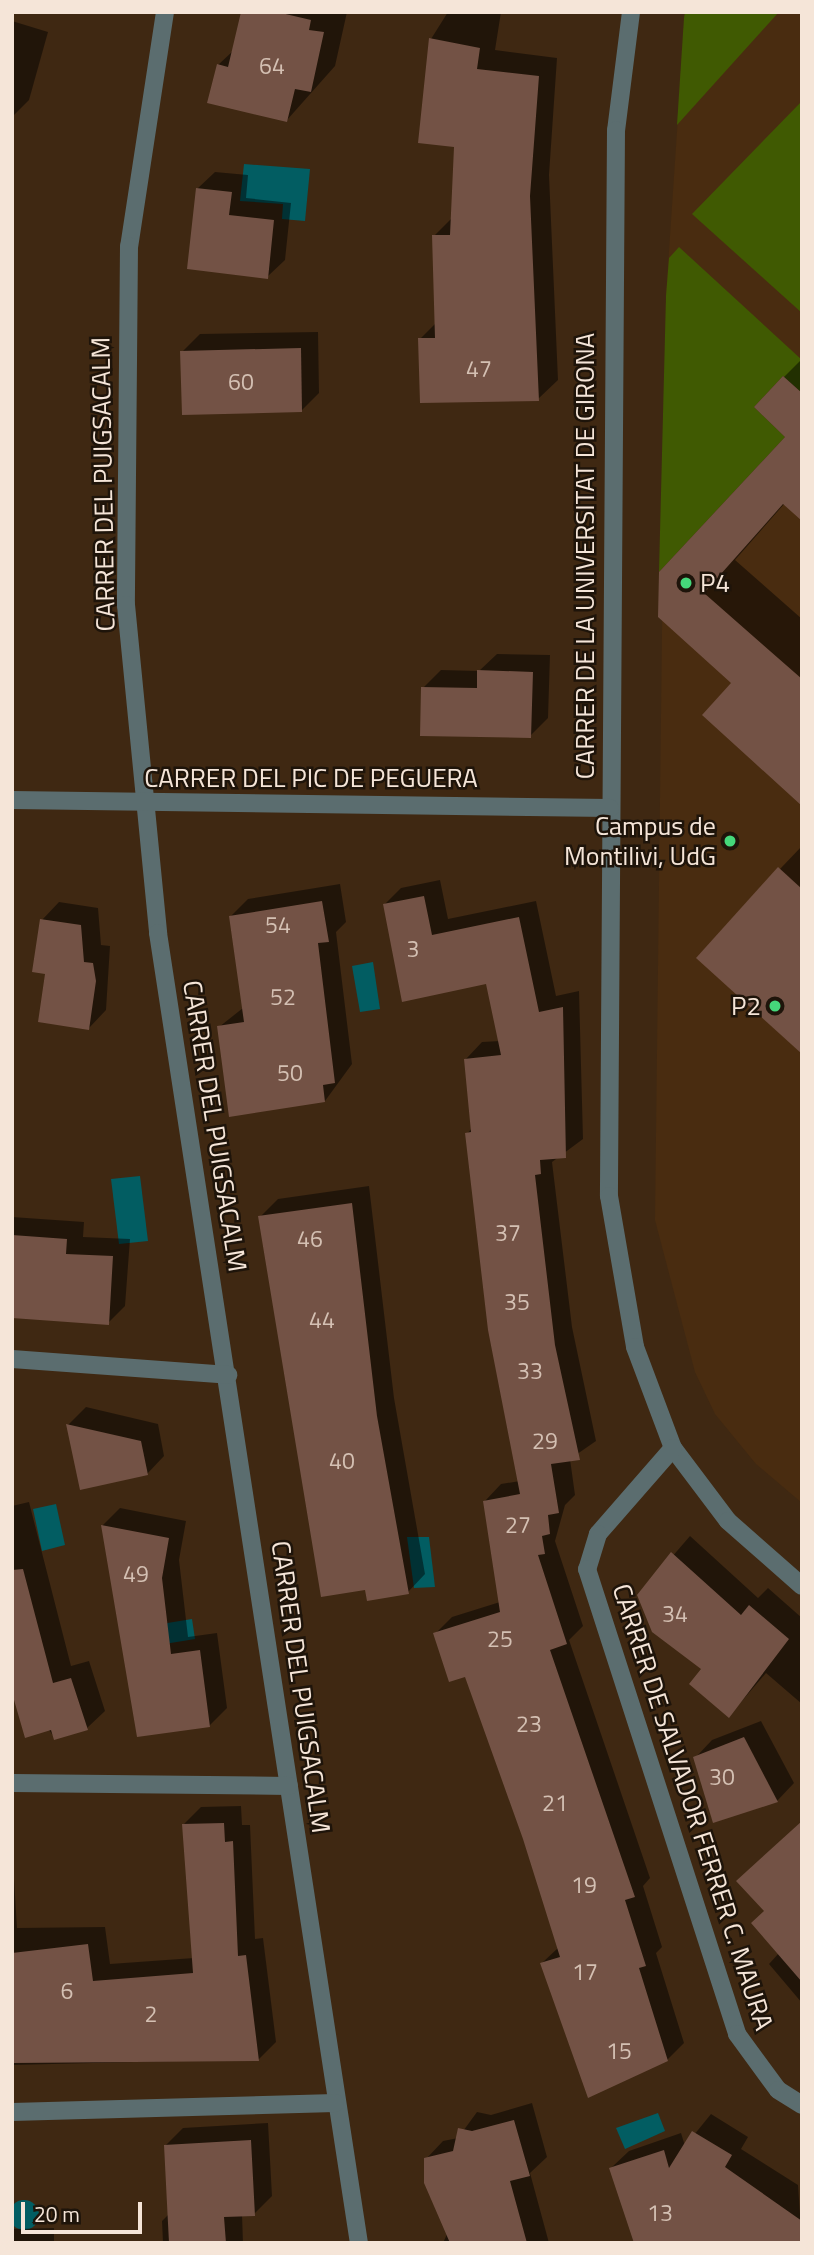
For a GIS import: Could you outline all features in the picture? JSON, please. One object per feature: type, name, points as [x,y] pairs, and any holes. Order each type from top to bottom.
[{"type":"street","name":"CARRER DEL PUIGSACALM","points":[[165,12],[129,246],[126,605],[150,805],[158,933],[228,1375],[335,2103],[359,2243]]},
{"type":"street","name":"CARRER DE LA UNIVERSITAT DE GIRONA","points":[[631,12],[616,130],[609,1196],[635,1347],[673,1448],[728,1521],[802,1586]]},
{"type":"street","name":"CARRER DEL PIC DE PEGUERA","points":[[12,800],[150,805],[610,808]]},
{"type":"street","points":[[12,1359],[228,1375]]},
{"type":"street","name":"CARRER DE SALVADOR FERRER C. MAURA","points":[[673,1448],[598,1534],[587,1569],[737,2034],[778,2090],[802,2105]]},
{"type":"street","points":[[12,1783],[289,1786]]},
{"type":"street","points":[[12,2112],[335,2103]]},
{"type":"shaded area","name":"Campus de Montilivi, UdG","points":[[685,12],[802,12],[802,1503],[756,1464],[715,1414],[695,1372],[655,1220],[666,296]]},
{"type":"green space","points":[[685,12],[779,12],[677,125],[684,18]]},
{"type":"green space","points":[[802,101],[802,313],[692,214]]},
{"type":"green space","points":[[679,247],[802,360],[802,393],[783,376],[754,407],[785,437],[659,572],[666,296],[669,258]]},
{"type":"water","points":[[244,164],[310,169],[305,221],[282,219],[283,204],[240,201]]},
{"type":"water","points":[[373,962],[380,1009],[360,1012],[352,966]]},
{"type":"water","points":[[140,1176],[148,1241],[119,1244],[111,1179]]},
{"type":"water","points":[[56,1504],[65,1545],[42,1551],[33,1509]]},
{"type":"water","points":[[407,1537],[429,1537],[435,1587],[414,1588]]},
{"type":"water","points":[[192,1619],[195,1639],[146,1647],[143,1627]]},
{"type":"water","points":[[658,2113],[665,2131],[625,2149],[616,2128]]},
{"type":"water","points":[[24,2200],[35,2204],[39,2215],[35,2226],[24,2230],[13,2226],[9,2215],[13,2204]]},
{"type":"building","points":[[241,12],[277,12],[311,20],[309,30],[324,32],[311,92],[295,89],[287,122],[207,103],[217,64],[228,67]]},
{"type":"building","points":[[429,38],[480,48],[477,69],[539,76],[530,196],[539,401],[420,403],[418,338],[435,338],[432,235],[450,235],[454,147],[418,143]]},
{"type":"building","points":[[196,188],[232,192],[229,215],[274,220],[268,279],[187,269]]},
{"type":"building","points":[[301,348],[302,412],[182,415],[180,351]]},
{"type":"building","name":"P4","points":[[783,376],[802,393],[802,521],[783,504],[704,593],[802,679],[802,806],[702,715],[731,683],[658,617],[659,572],[785,437],[754,407]]},
{"type":"building","points":[[477,670],[533,672],[531,738],[420,736],[421,687],[477,688]]},
{"type":"building","name":"P2","points":[[778,867],[802,889],[802,1054],[696,958]]},
{"type":"building","points":[[424,896],[432,935],[519,917],[539,1012],[563,1007],[566,1158],[540,1160],[541,1174],[535,1175],[555,1345],[580,1460],[551,1464],[559,1513],[548,1515],[550,1534],[542,1536],[545,1554],[538,1555],[567,1644],[550,1650],[635,1897],[625,1900],[646,1966],[639,1968],[668,2061],[588,2098],[540,1963],[560,1957],[523,1839],[465,1677],[449,1682],[433,1633],[500,1612],[483,1501],[520,1494],[488,1330],[465,1133],[471,1132],[464,1059],[501,1055],[486,984],[402,1002],[383,904]]},
{"type":"building","points":[[322,901],[329,942],[318,943],[335,1083],[323,1085],[325,1102],[229,1117],[217,1026],[244,1022],[229,916]]},
{"type":"building","points":[[40,919],[81,925],[84,962],[93,963],[96,981],[89,1030],[38,1022],[45,974],[32,972]]},
{"type":"building","points":[[352,1203],[377,1416],[409,1594],[367,1601],[365,1590],[321,1597],[258,1216]]},
{"type":"building","points":[[12,1235],[67,1239],[66,1254],[113,1256],[109,1325],[12,1318]]},
{"type":"building","points":[[66,1424],[141,1441],[148,1475],[80,1490]]},
{"type":"building","points":[[101,1525],[169,1538],[162,1578],[171,1654],[200,1650],[210,1727],[137,1737]]},
{"type":"building","points":[[671,1552],[741,1615],[749,1605],[789,1639],[729,1718],[689,1684],[701,1669],[652,1632],[637,1595]]},
{"type":"building","points":[[23,1569],[53,1683],[71,1678],[88,1730],[54,1740],[51,1730],[25,1738],[12,1693],[12,1570]]},
{"type":"building","points":[[744,1737],[778,1802],[713,1823],[693,1757]]},
{"type":"building","points":[[802,1821],[802,1982],[751,1923],[764,1911],[736,1881]]},
{"type":"building","points":[[224,1823],[225,1842],[233,1841],[238,1956],[246,1955],[259,2061],[12,2063],[12,1953],[88,1944],[93,1981],[193,1973],[182,1824]]},
{"type":"building","points":[[514,2120],[530,2176],[510,2181],[527,2243],[450,2243],[424,2183],[424,2158],[453,2151],[458,2128],[472,2131]]},
{"type":"building","points":[[692,2131],[732,2155],[725,2167],[802,2221],[802,2243],[634,2243],[609,2168],[664,2150],[669,2168]]},
{"type":"building","points":[[251,2140],[255,2216],[224,2217],[226,2243],[169,2243],[164,2145]]},
{"type":"place","name":"P4","points":[[686,583]]},
{"type":"place","name":"Campus de Montilivi, UdG","points":[[730,841]]},
{"type":"place","name":"P2","points":[[775,1006]]}]
